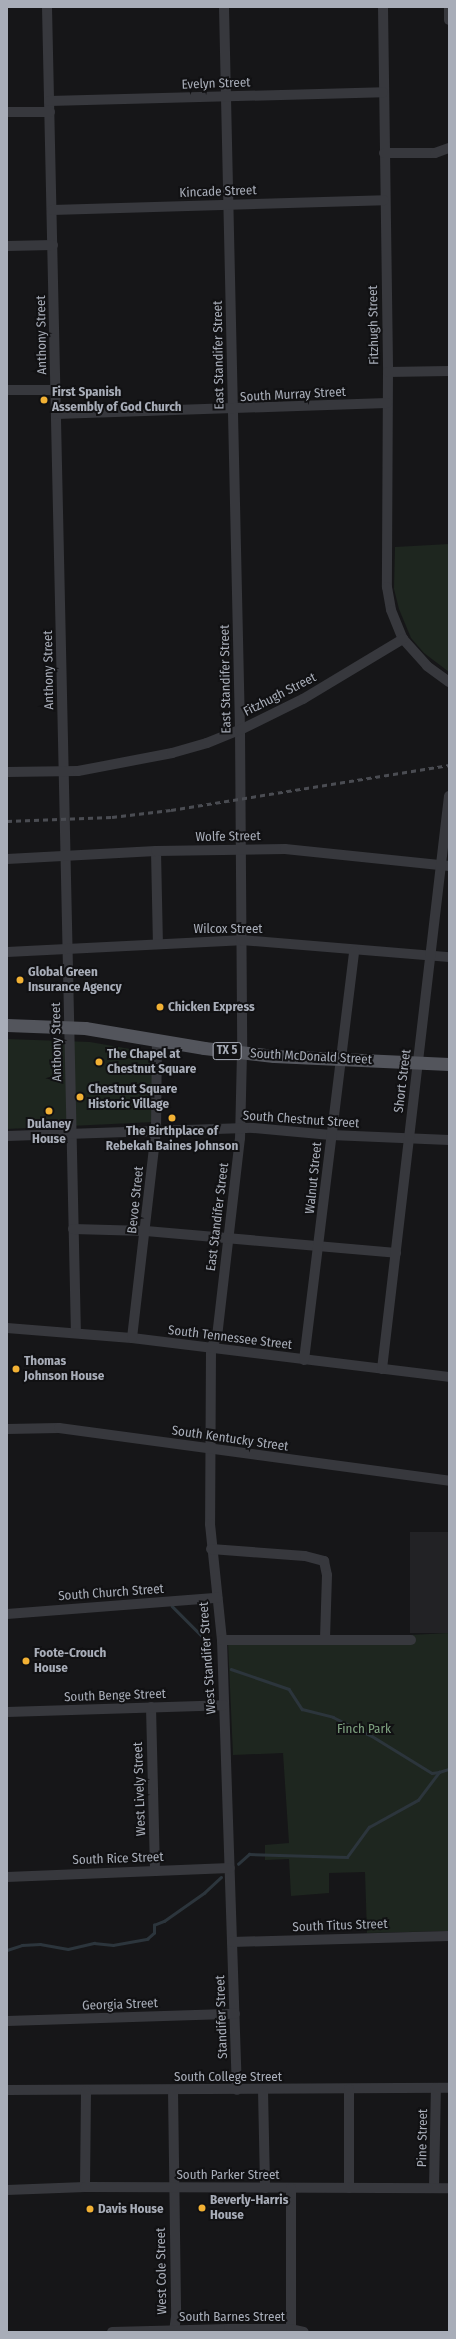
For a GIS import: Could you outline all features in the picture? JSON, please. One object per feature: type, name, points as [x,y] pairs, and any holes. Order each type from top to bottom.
[{"type":"main road","name":"South McDonald Street","points":[[7,1025],[70,1027],[242,1052],[341,1059],[449,1064]]},
{"type":"street","name":"Anthony Street","points":[[47,7],[67,856],[76,1333]]},
{"type":"street","name":"East Standifer Street","points":[[211,1348],[217,1337],[241,1128],[242,1052],[240,730],[224,7]]},
{"type":"street","name":"Fitzhugh Street","points":[[383,7],[384,200],[388,372],[387,586],[391,610],[403,639],[427,666],[449,682]]},
{"type":"street","points":[[449,7],[449,20]]},
{"type":"street","name":"Evelyn Street","points":[[7,112],[50,106],[227,97],[383,92]]},
{"type":"street","points":[[384,153],[436,153],[449,148]]},
{"type":"street","name":"Kincade Street","points":[[52,210],[384,200]]},
{"type":"street","points":[[7,246],[53,245]]},
{"type":"street","points":[[388,372],[449,371]]},
{"type":"street","points":[[7,390],[56,390]]},
{"type":"street","name":"South Murray Street","points":[[56,414],[233,410],[387,403]]},
{"type":"street","name":"Fitzhugh Street","points":[[7,772],[65,772],[172,753],[240,730],[303,699],[403,639]]},
{"type":"street","name":"Short Street","points":[[382,1369],[419,1063],[430,956],[445,865],[449,796]]},
{"type":"street","name":"Wolfe Street","points":[[7,859],[156,851],[285,849],[338,853],[445,865]]},
{"type":"street","points":[[156,851],[158,944]]},
{"type":"street","name":"Wilcox Street","points":[[7,952],[241,940],[354,951],[449,957]]},
{"type":"street","name":"Walnut Street","points":[[304,1360],[354,951]]},
{"type":"street","name":"Bevoe Street","points":[[132,1338],[146,1231],[156,1131],[157,1039]]},
{"type":"street","name":"South Chestnut Street","points":[[7,1136],[241,1128],[331,1135],[449,1140]]},
{"type":"street","points":[[73,1229],[146,1231],[319,1245],[396,1253]]},
{"type":"street","name":"South Tennessee Street","points":[[7,1328],[132,1338],[449,1377]]},
{"type":"street","name":"West Standifer Street","points":[[211,1348],[211,1549],[222,1640],[232,1942]]},
{"type":"street","name":"South Kentucky Street","points":[[7,1429],[59,1428],[210,1450],[449,1481]]},
{"type":"street","points":[[211,1549],[305,1556],[324,1561],[327,1575],[325,1639]]},
{"type":"street","name":"South Church Street","points":[[7,1614],[217,1598]]},
{"type":"street","points":[[222,1640],[411,1640]]},
{"type":"street","name":"South Benge Street","points":[[7,1712],[224,1705]]},
{"type":"street","name":"West Lively Street","points":[[151,1708],[155,1871]]},
{"type":"street","name":"South Rice Street","points":[[7,1877],[230,1868]]},
{"type":"street","name":"South Titus Street","points":[[232,1942],[449,1936]]},
{"type":"street","name":"Standifer Street","points":[[232,1942],[237,2090]]},
{"type":"street","name":"Georgia Street","points":[[7,2021],[235,2014]]},
{"type":"street","name":"Pine Street","points":[[434,2188],[436,2088]]},
{"type":"street","name":"South College Street","points":[[7,2090],[86,2091],[449,2088]]},
{"type":"street","points":[[349,2089],[349,2188]]},
{"type":"street","name":"West Cole Street","points":[[173,2090],[174,2331]]},
{"type":"street","points":[[264,2090],[265,2188]]},
{"type":"street","points":[[85,2187],[86,2091]]},
{"type":"street","name":"South Parker Street","points":[[7,2190],[85,2187],[449,2188]]},
{"type":"street","points":[[291,2188],[291,2329]]},
{"type":"street","name":"South Barnes Street","points":[[112,2332],[291,2329],[304,2332]]},
{"type":"shaded area","points":[[410,1532],[449,1532],[449,1633],[410,1633]]},
{"type":"green space","points":[[449,544],[449,672],[424,653],[411,638],[399,609],[394,589],[395,547]]},
{"type":"green space","name":"Chestnut Square Historic Village","points":[[7,1039],[90,1042],[153,1053],[154,1122],[7,1129]]},
{"type":"green space","name":"Finch Park","points":[[449,1633],[449,1931],[367,1933],[365,1872],[329,1873],[329,1893],[291,1896],[289,1859],[265,1860],[265,1845],[289,1843],[283,1753],[233,1755],[228,1642],[411,1643],[411,1635]]},
{"type":"waterway","points":[[172,1606],[210,1644]]},
{"type":"waterway","points":[[231,1669],[289,1689],[302,1709],[333,1717],[372,1736],[432,1773],[439,1772]]},
{"type":"waterway","points":[[238,1864],[249,1854],[347,1857],[369,1827],[418,1800],[439,1772],[449,1769]]},
{"type":"waterway","points":[[7,1950],[22,1945],[40,1944],[68,1949],[94,1943],[113,1945],[147,1939],[154,1933],[154,1925],[164,1921],[204,1893],[221,1877]]},
{"type":"railway","points":[[7,821],[112,817],[171,810],[449,765]]},
{"type":"place","name":"First Spanish Assembly of God Church","points":[[44,400]]},
{"type":"place","name":"Global Green Insurance Agency","points":[[20,980]]},
{"type":"place","name":"Chicken Express","points":[[160,1007]]},
{"type":"place","name":"The Chapel at Chestnut Square","points":[[99,1062]]},
{"type":"place","name":"Chestnut Square Historic Village","points":[[80,1097]]},
{"type":"place","name":"Dulaney House","points":[[49,1111]]},
{"type":"place","name":"The Birthplace of Rebekah Baines Johnson","points":[[172,1118]]},
{"type":"place","name":"Thomas Johnson House","points":[[16,1369]]},
{"type":"place","name":"Foote-Crouch House","points":[[26,1661]]},
{"type":"place","name":"Beverly-Harris House","points":[[202,2208]]},
{"type":"place","name":"Davis House","points":[[90,2209]]}]
